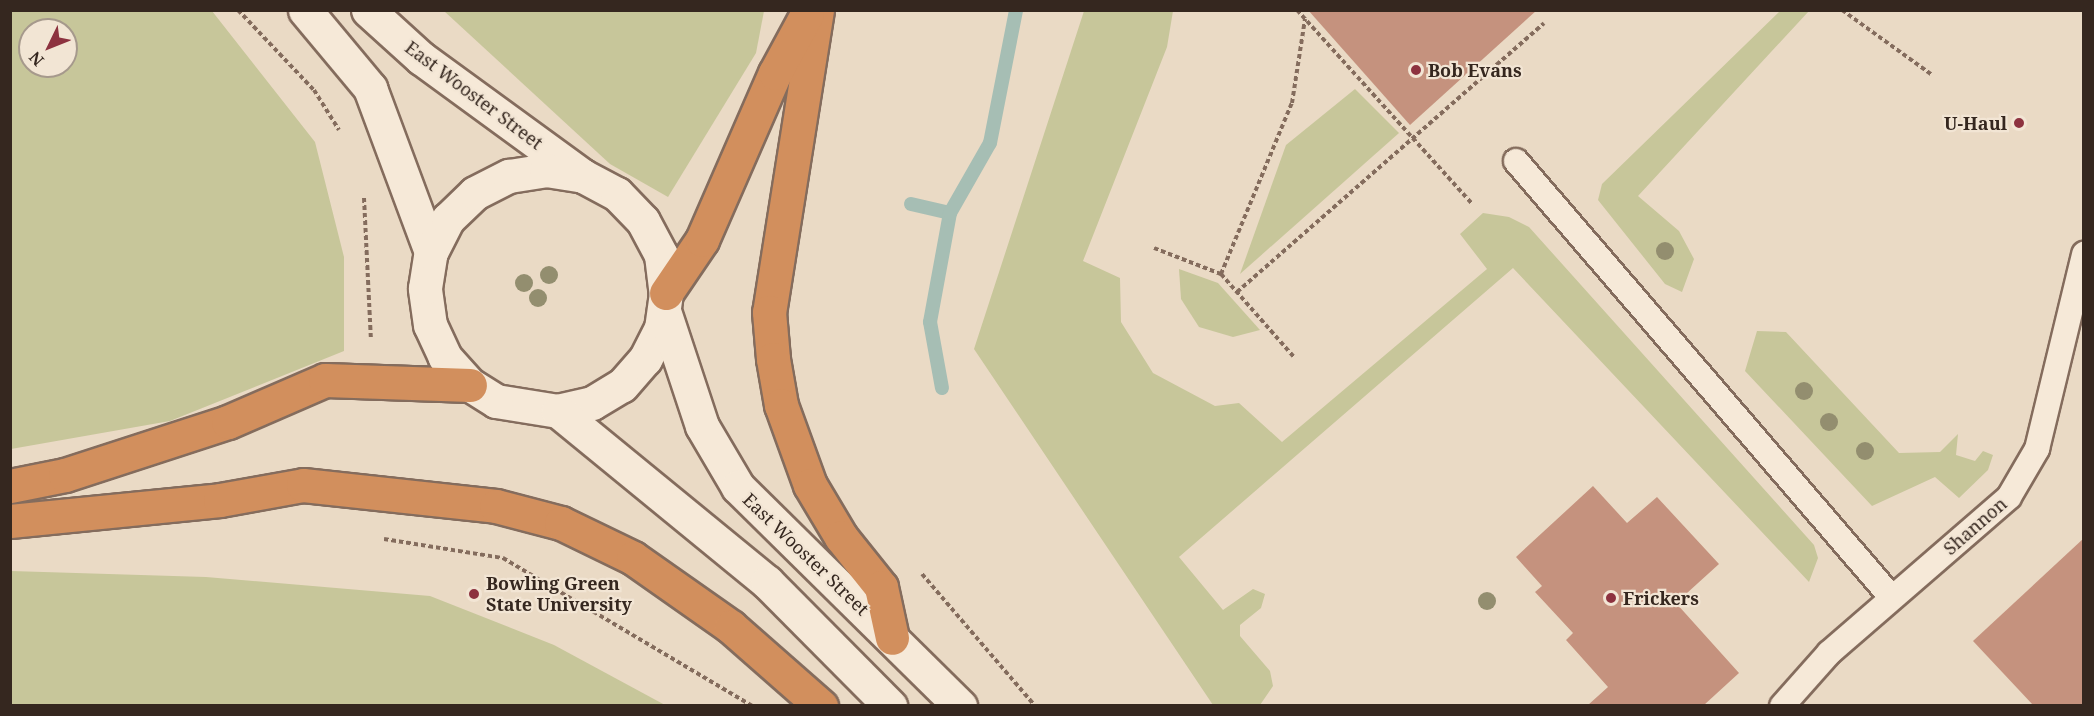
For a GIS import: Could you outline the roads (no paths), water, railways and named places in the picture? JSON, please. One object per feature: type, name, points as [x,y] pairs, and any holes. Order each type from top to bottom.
[{"type":"highway","points":[[665,302],[702,240],[775,73],[809,10]]},
{"type":"highway","points":[[817,10],[770,300],[773,359],[781,405],[810,485],[841,537],[881,587],[892,638]]},
{"type":"highway","points":[[10,486],[65,475],[228,422],[325,380],[470,385]]},
{"type":"highway","points":[[10,521],[220,500],[303,485],[496,506],[561,524],[633,558],[731,627],[821,705]]},
{"type":"main road","name":"East Wooster Street","points":[[305,10],[370,88],[431,252]]},
{"type":"main road","name":"East Wooster Street","points":[[368,10],[421,58],[583,176],[617,194],[643,221],[661,255],[665,302],[702,426],[738,487],[960,705]]},
{"type":"main road","name":"East Wooster Street","points":[[583,176],[537,171],[509,176],[475,193],[448,219],[431,252],[425,288],[430,325],[445,357],[470,385],[506,404],[558,411],[592,403],[622,385],[645,359],[665,302]]},
{"type":"main road","points":[[558,411],[767,582],[890,705]]},
{"type":"lane","points":[[1516,161],[1892,598]]},
{"type":"lane","name":"Shannon","points":[[1782,705],[1829,653],[2009,497],[2037,449],[2084,254]]},
{"type":"waterway","points":[[942,388],[930,322],[950,213],[990,143],[1016,10]]},
{"type":"waterway","points":[[911,204],[950,213]]},
{"type":"place","name":"Bob Evans","points":[[1416,70]]},
{"type":"place","name":"U-Haul","points":[[2019,123]]},
{"type":"place","name":"Bowling Green State University","points":[[474,594]]},
{"type":"place","name":"Frickers","points":[[1611,598]]}]
